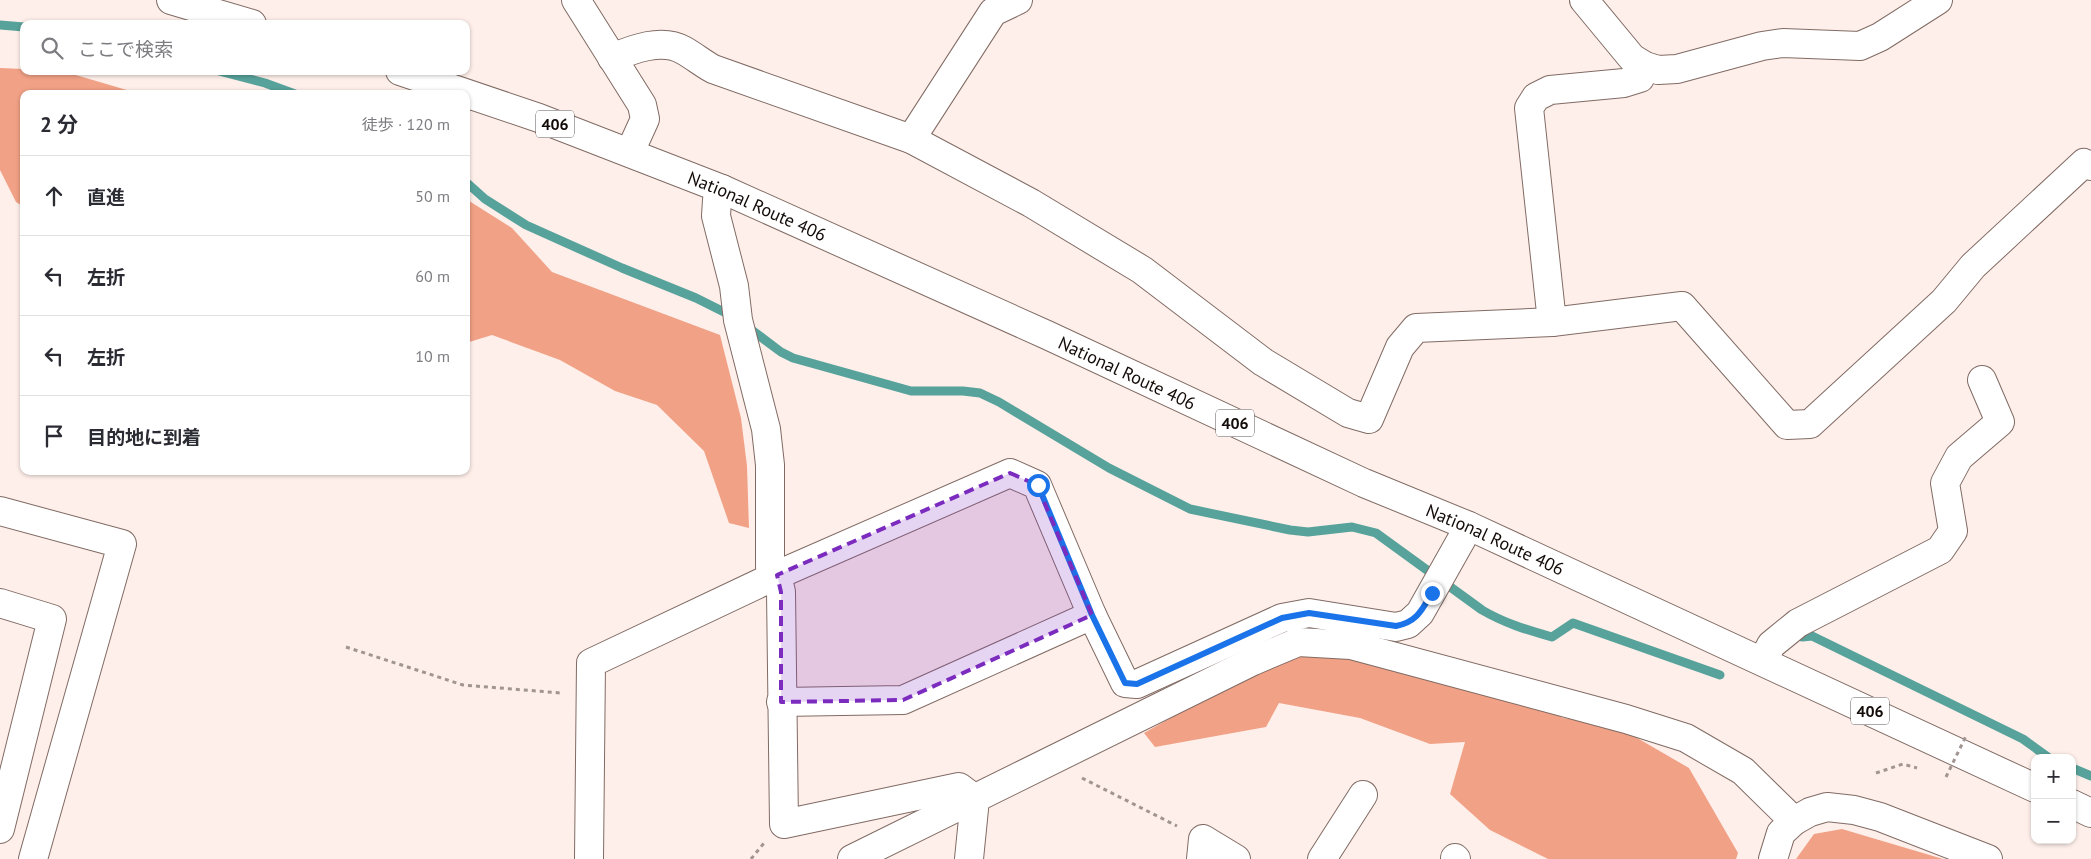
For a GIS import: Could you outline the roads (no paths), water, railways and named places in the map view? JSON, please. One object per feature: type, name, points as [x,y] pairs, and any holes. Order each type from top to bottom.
[{"type":"main road","points":[[171,0],[238,20]]},
{"type":"main road","points":[[576,0],[642,105],[645,119],[630,152]]},
{"type":"main road","points":[[911,139],[992,12],[1018,0]]},
{"type":"main road","points":[[1584,0],[1615,40],[1632,58],[1644,66],[1658,70],[1676,69],[1762,46],[1783,43],[1860,46],[1880,38],[1938,0]]},
{"type":"main road","points":[[612,58],[629,50],[647,46],[669,45],[683,49],[698,61],[713,69],[911,139],[1031,203],[1142,270],[1263,362],[1348,413],[1369,419],[1400,347],[1416,328],[1552,322],[1682,306],[1787,424],[1810,424],[1944,301],[1973,266],[2084,163],[2091,166]]},
{"type":"main road","points":[[1552,322],[1529,108],[1536,97],[1550,90],[1624,83],[1640,78],[1644,66]]},
{"type":"main road","name":"National Route 406","points":[[412,75],[456,90]]},
{"type":"main road","name":"National Route 406","points":[[470,95],[630,152],[722,189],[1038,330],[1364,483],[1469,526],[2031,786]]},
{"type":"main road","points":[[722,189],[717,200],[716,216],[734,286],[738,320],[766,429],[770,465],[770,567],[777,575],[781,592],[784,824],[959,787],[975,799]]},
{"type":"main road","points":[[1763,661],[1770,645],[1798,623],[1940,550],[1954,531],[1945,483],[1959,457],[2000,422],[1982,380]]},
{"type":"main road","points":[[589,859],[591,662],[777,575],[1010,473],[1038,485],[1092,615],[1125,683],[1137,684],[1282,618],[1309,613],[1396,626],[1408,624],[1420,613],[1469,526]]},
{"type":"main road","points":[[0,511],[122,544],[33,859]]},
{"type":"main road","points":[[0,602],[52,619],[0,829]]},
{"type":"main road","points":[[781,702],[903,700],[1092,615]]},
{"type":"main road","points":[[852,859],[1253,661],[1298,642],[1351,644],[1626,718],[1686,738],[1744,771],[1794,821]]},
{"type":"main road","points":[[1322,859],[1363,795]]},
{"type":"main road","points":[[969,859],[975,799]]},
{"type":"main road","points":[[2076,806],[2091,813]]},
{"type":"main road","points":[[1773,859],[1781,833],[1794,821],[1810,812],[1827,808],[1854,810],[1880,817],[1988,859]]},
{"type":"main road","points":[[1202,849],[1236,859]]},
{"type":"waterway","points":[[0,25],[20,27]]},
{"type":"waterway","points":[[234,75],[284,90]]},
{"type":"waterway","points":[[470,186],[485,199],[526,225],[622,268],[696,298],[732,316]]},
{"type":"waterway","points":[[745,325],[781,352],[793,358],[911,391],[963,391],[980,393],[999,402],[1109,468],[1190,509],[1290,530],[1308,532],[1352,527],[1376,533],[1490,615],[1552,637],[1573,623],[1720,675]]},
{"type":"waterway","points":[[1802,637],[1812,636],[2023,739],[2044,754]]},
{"type":"waterway","points":[[2076,770],[2091,776]]}]
